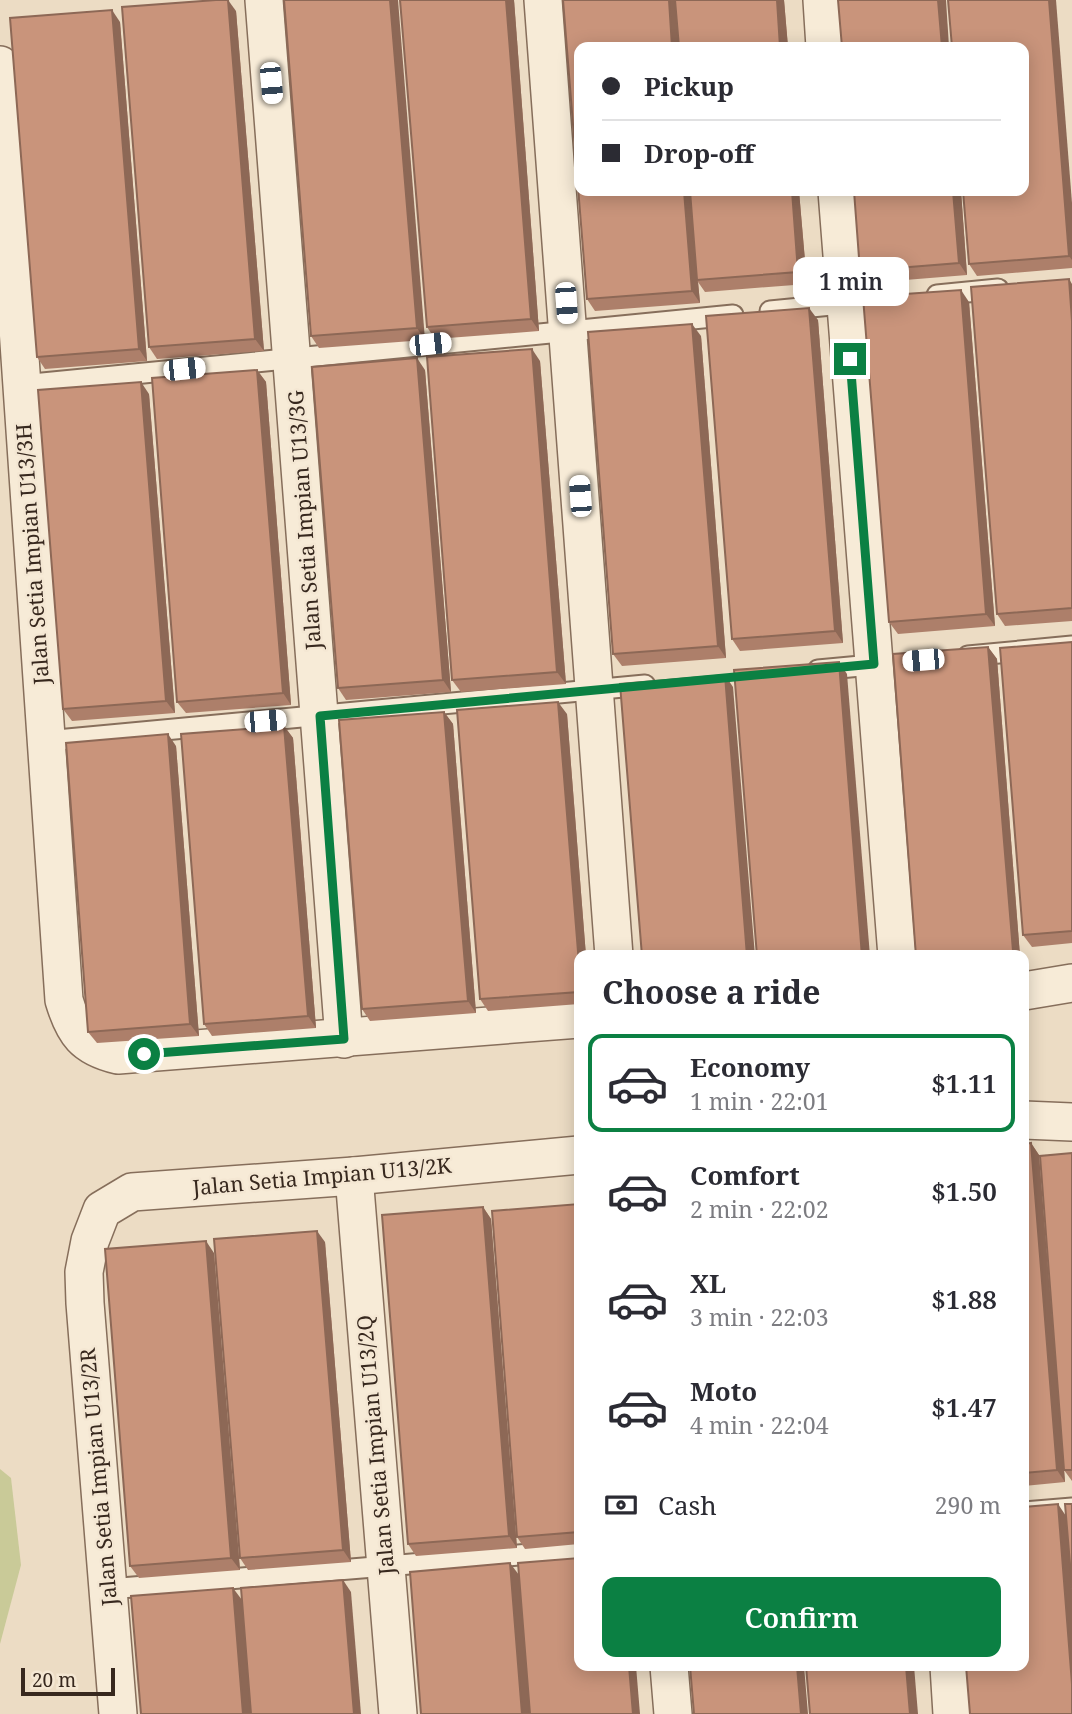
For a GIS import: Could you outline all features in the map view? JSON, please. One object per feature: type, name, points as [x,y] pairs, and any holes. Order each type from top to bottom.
[{"type":"street","name":"Jalan Setia Impian U13/3G","points":[[264,0],[344,1039]]},
{"type":"street","points":[[543,0],[614,950]]},
{"type":"street","points":[[822,0],[825,42]]},
{"type":"street","name":"Jalan Setia Impian U13/3H","points":[[0,65],[64,1000],[70,1021],[81,1037],[98,1050],[118,1055],[344,1039]]},
{"type":"street","points":[[837,196],[859,302],[887,663],[897,950]]},
{"type":"street","points":[[1029,990],[1072,983]]},
{"type":"street","points":[[344,1039],[574,1019]]},
{"type":"street","points":[[1029,1119],[1072,1122]]},
{"type":"street","name":"Jalan Setia Impian U13/2K","points":[[90,1241],[102,1210],[132,1192],[354,1176],[574,1155]]},
{"type":"street","name":"Jalan Setia Impian U13/2Q","points":[[354,1176],[398,1714]]},
{"type":"street","name":"Jalan Setia Impian U13/2R","points":[[90,1241],[84,1272],[85,1303],[118,1714]]},
{"type":"street","points":[[669,1671],[673,1714]]},
{"type":"street","points":[[949,1671],[952,1714]]},
{"type":"lane","points":[[912,297],[1019,287]]},
{"type":"lane","points":[[22,385],[859,302]]},
{"type":"lane","points":[[953,657],[1072,646]]},
{"type":"lane","points":[[794,672],[887,663]]},
{"type":"lane","points":[[47,741],[661,684]]},
{"type":"lane","points":[[1029,1512],[1072,1508]]},
{"type":"lane","points":[[109,1589],[574,1550]]},
{"type":"green space","points":[[0,1469],[11,1478],[21,1565],[0,1644]]},
{"type":"building","points":[[228,0],[255,339],[149,347],[122,7]]},
{"type":"building","points":[[284,0],[390,0],[417,328],[311,336]]},
{"type":"building","points":[[400,0],[506,0],[531,319],[427,327]]},
{"type":"building","points":[[563,0],[669,0],[672,42],[574,42],[574,137]]},
{"type":"building","points":[[675,0],[777,0],[780,42],[679,42]]},
{"type":"building","points":[[838,0],[938,0],[942,42],[842,42]]},
{"type":"building","points":[[948,0],[1049,0],[1069,256],[969,264],[963,196],[1029,196],[1029,42],[952,42]]},
{"type":"building","points":[[112,10],[139,349],[37,357],[10,18]]},
{"type":"building","points":[[579,196],[684,196],[692,291],[587,299]]},
{"type":"building","points":[[690,196],[792,196],[798,272],[697,280]]},
{"type":"building","points":[[854,196],[953,196],[959,263],[860,271]]},
{"type":"building","points":[[1069,279],[1072,321],[1072,608],[997,614],[971,287]]},
{"type":"building","points":[[961,290],[986,614],[889,622],[863,297]]},
{"type":"building","points":[[809,308],[835,631],[732,639],[706,316]]},
{"type":"building","points":[[692,324],[718,646],[613,654],[588,332]]},
{"type":"building","points":[[532,349],[557,672],[452,680],[427,357]]},
{"type":"building","points":[[417,358],[443,680],[338,688],[312,367]]},
{"type":"building","points":[[257,370],[283,693],[177,702],[152,378]]},
{"type":"building","points":[[141,382],[166,701],[63,709],[38,390]]},
{"type":"building","points":[[1072,642],[1072,931],[1023,935],[1000,648]]},
{"type":"building","points":[[988,647],[1013,950],[916,950],[893,654]]},
{"type":"building","points":[[839,662],[862,950],[757,950],[734,670]]},
{"type":"building","points":[[725,675],[747,950],[642,950],[620,684]]},
{"type":"building","points":[[558,702],[578,950],[574,950],[574,992],[480,999],[457,710]]},
{"type":"building","points":[[444,712],[468,1001],[362,1009],[339,720]]},
{"type":"building","points":[[284,726],[308,1016],[204,1024],[181,734]]},
{"type":"building","points":[[168,734],[190,1024],[88,1032],[66,743]]},
{"type":"building","points":[[1029,1143],[1057,1470],[1029,1473]]},
{"type":"building","points":[[1072,1153],[1072,1470],[1064,1470],[1040,1156]]},
{"type":"building","points":[[574,1204],[574,1532],[517,1537],[492,1211]]},
{"type":"building","points":[[483,1207],[509,1536],[408,1544],[382,1215]]},
{"type":"building","points":[[317,1231],[343,1550],[240,1558],[214,1239]]},
{"type":"building","points":[[206,1241],[231,1558],[130,1566],[105,1249]]},
{"type":"building","points":[[1058,1504],[1072,1714],[970,1714],[966,1671],[1029,1671],[1029,1507]]},
{"type":"building","points":[[1065,1504],[1072,1504],[1072,1588]]},
{"type":"building","points":[[574,1558],[574,1671],[629,1671],[633,1714],[530,1714],[518,1563]]},
{"type":"building","points":[[510,1563],[522,1714],[421,1714],[410,1572]]},
{"type":"building","points":[[343,1580],[354,1714],[251,1714],[241,1588]]},
{"type":"building","points":[[233,1588],[243,1714],[141,1714],[131,1596]]},
{"type":"building","points":[[690,1671],[797,1671],[801,1714],[694,1714]]},
{"type":"building","points":[[806,1671],[906,1671],[910,1714],[810,1714]]},
{"type":"route","points":[[144,1054],[344,1039],[320,716],[874,664],[850,359]]}]
